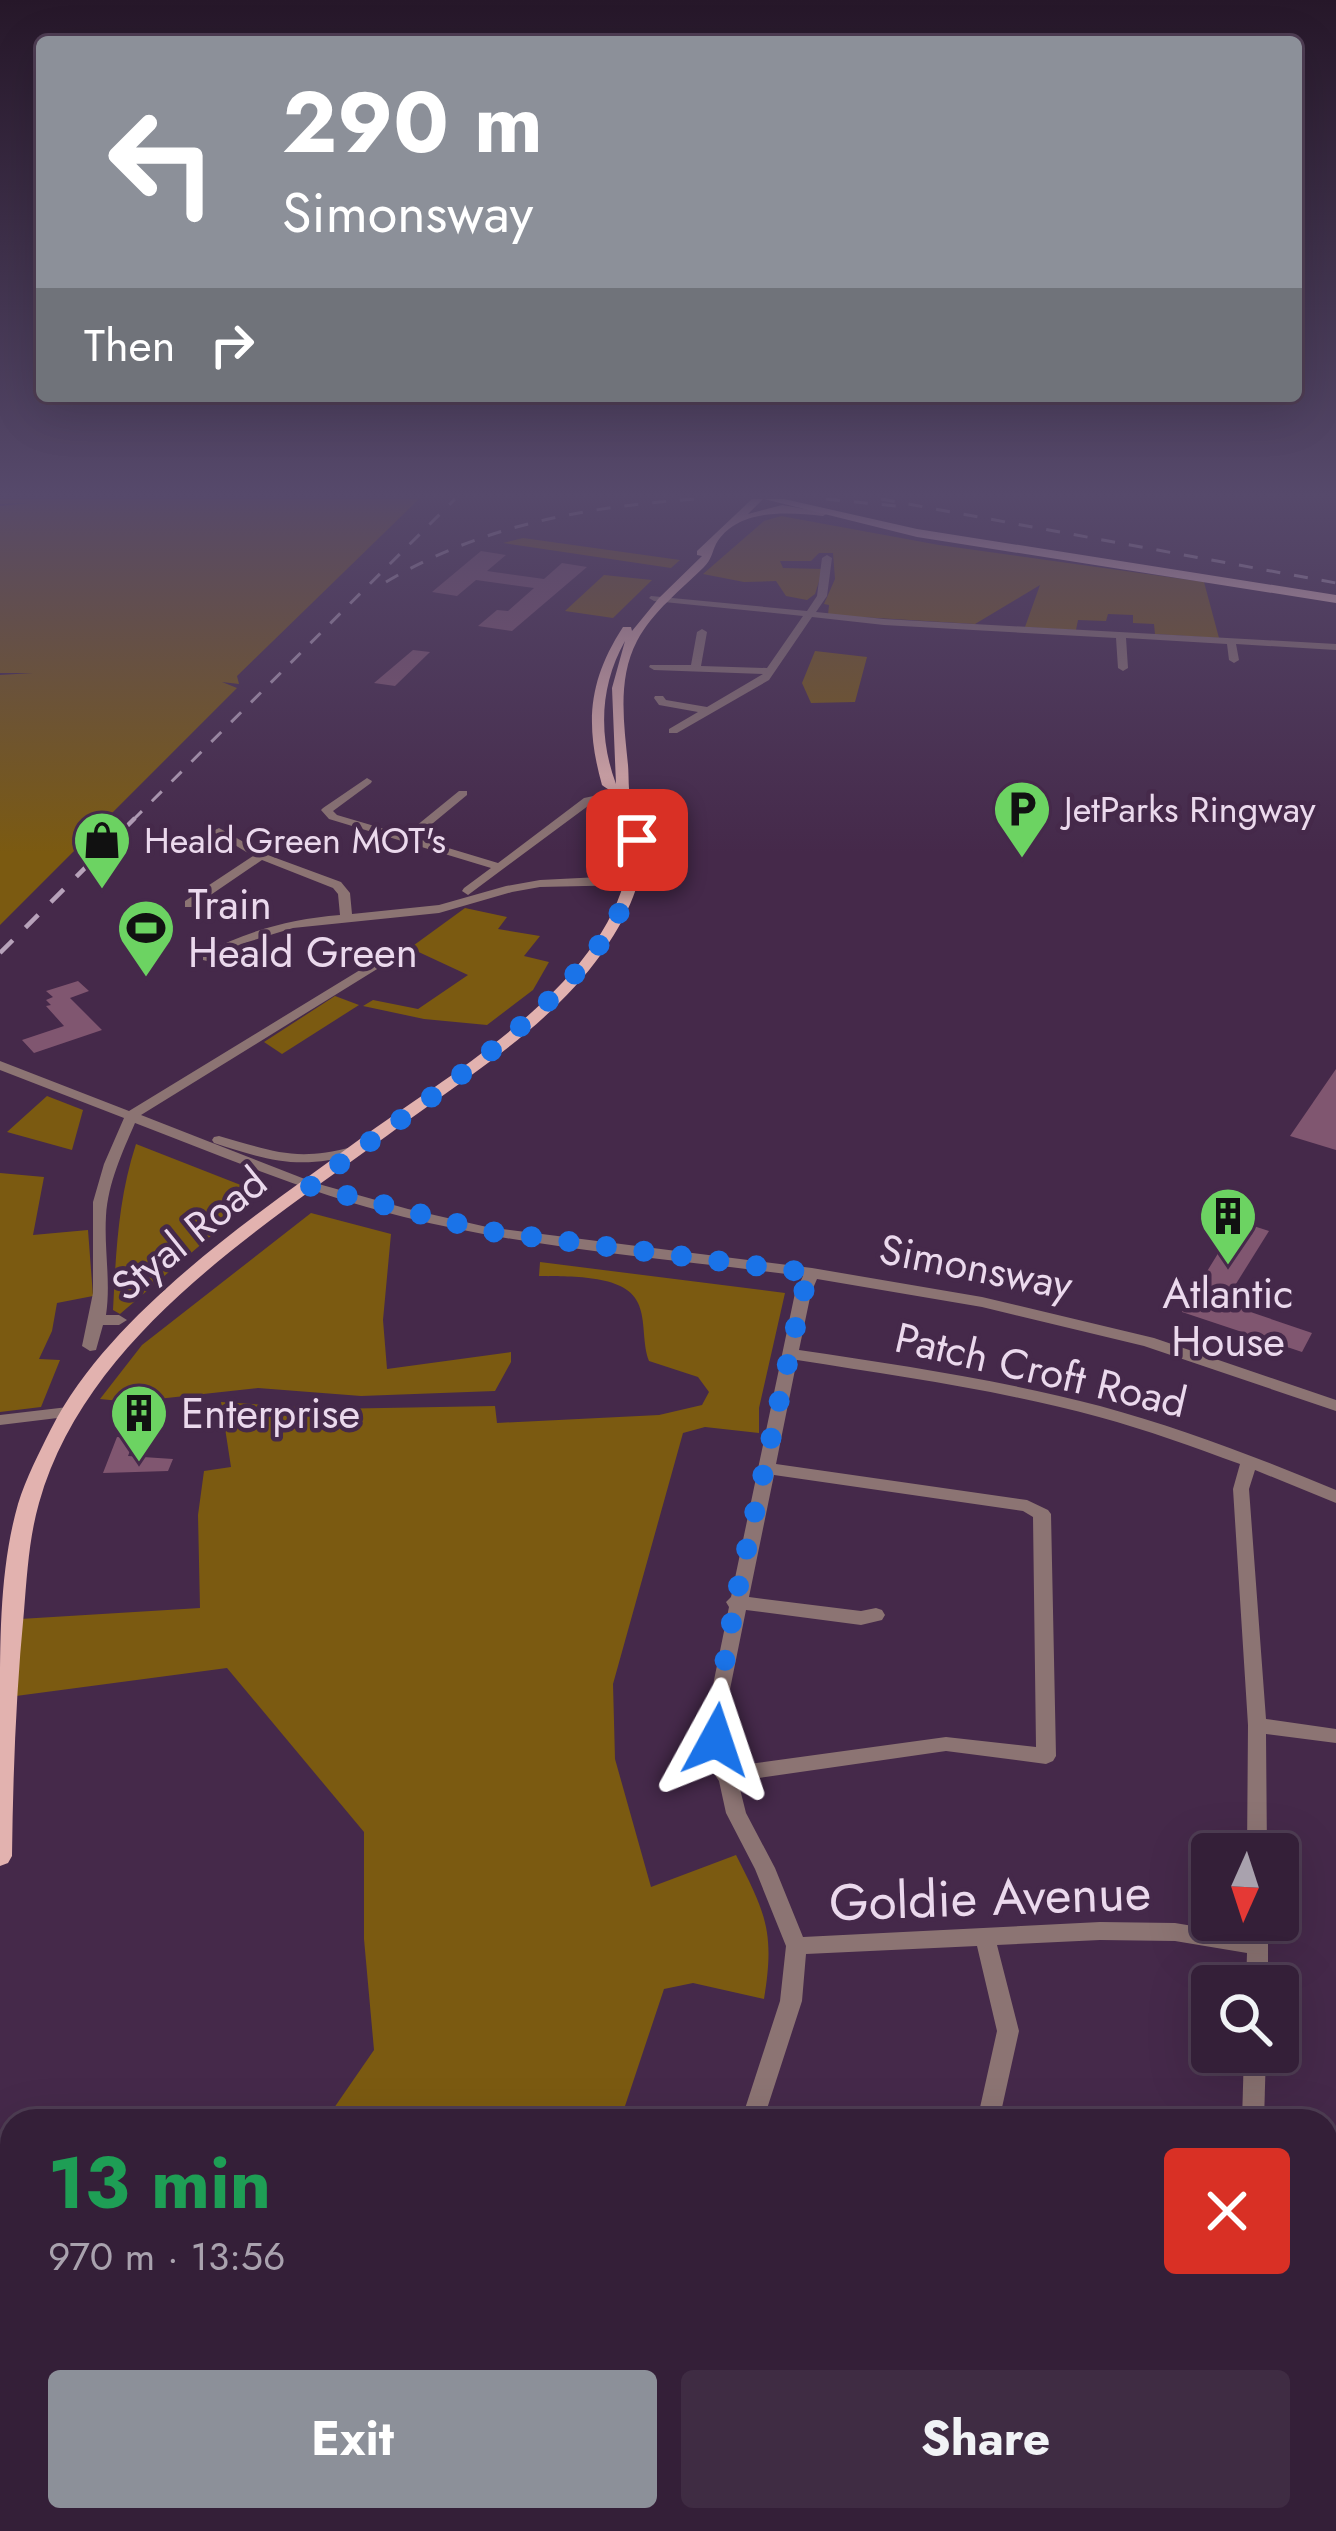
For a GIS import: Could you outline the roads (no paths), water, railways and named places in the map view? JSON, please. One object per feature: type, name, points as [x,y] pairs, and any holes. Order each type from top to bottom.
[{"type":"main road","name":"Styal Road","points":[[0,1856],[1,1698],[10,1548],[68,1412],[118,1345],[196,1274],[533,1014],[574,976],[613,926],[630,881],[637,840],[622,793],[609,785],[602,762],[595,731],[598,694],[612,652],[644,617]]},
{"type":"street","points":[[793,617],[1336,647]]},
{"type":"street","points":[[673,731],[759,683],[807,619]]},
{"type":"street","points":[[695,669],[702,632]]},
{"type":"street","points":[[1121,636],[1123,668]]},
{"type":"street","points":[[1231,641],[1234,660]]},
{"type":"street","points":[[654,668],[771,671]]},
{"type":"street","points":[[658,698],[710,711]]},
{"type":"street","points":[[367,781],[327,810],[333,817],[500,867]]},
{"type":"street","points":[[406,840],[463,793]]},
{"type":"street","points":[[469,891],[588,800],[622,793]]},
{"type":"street","points":[[219,831],[260,856],[342,888],[346,915]]},
{"type":"street","points":[[190,900],[218,887],[226,875],[260,856]]},
{"type":"street","points":[[207,957],[255,933],[346,915],[440,909],[541,884],[630,881]]},
{"type":"street","points":[[90,1346],[103,1294],[101,1196],[132,1115],[377,963]]},
{"type":"street","points":[[0,1064],[175,1132],[198,1133],[285,1161],[318,1160],[360,1148]]},
{"type":"street","name":"Simonsway","points":[[175,1132],[310,1186],[487,1231],[812,1273],[1086,1326],[1148,1342],[1336,1406]]},
{"type":"street","points":[[756,2109],[791,2001],[796,1946],[765,1868],[736,1813],[715,1719],[735,1602],[803,1293],[812,1273]]},
{"type":"street","points":[[97,1319],[119,1320]]},
{"type":"street","name":"Patch Croft Road","points":[[792,1354],[1103,1412],[1249,1461],[1336,1497]]},
{"type":"street","points":[[0,1420],[68,1412]]},
{"type":"street","points":[[1249,1461],[1241,1489],[1258,1833]]},
{"type":"street","points":[[725,1775],[946,1744],[1046,1756],[1042,1514],[1027,1506],[766,1468]]},
{"type":"street","points":[[735,1602],[861,1618],[876,1615]]},
{"type":"street","points":[[1256,1725],[1336,1736]]},
{"type":"street","name":"Goldie Avenue","points":[[796,1946],[1175,1932],[1258,1946]]},
{"type":"street","points":[[985,1936],[1008,2031],[991,2109]]},
{"type":"street","points":[[1258,1941],[1258,1965]]},
{"type":"street","points":[[1253,2109],[1254,2073]]},
{"type":"railway","points":[[132,821],[337,617]]},
{"type":"railway","points":[[132,821],[135,818]]},
{"type":"railway","points":[[0,953],[132,821]]},
{"type":"place","name":"JetParks Ringway","points":[[1022,860]]},
{"type":"place","name":"Heald Green MOT's","points":[[102,891]]},
{"type":"place","name":"Train Heald Green","points":[[146,979]]},
{"type":"place","name":"Atlantic House","points":[[1228,1267]]},
{"type":"place","name":"Enterprise","points":[[139,1464]]}]
